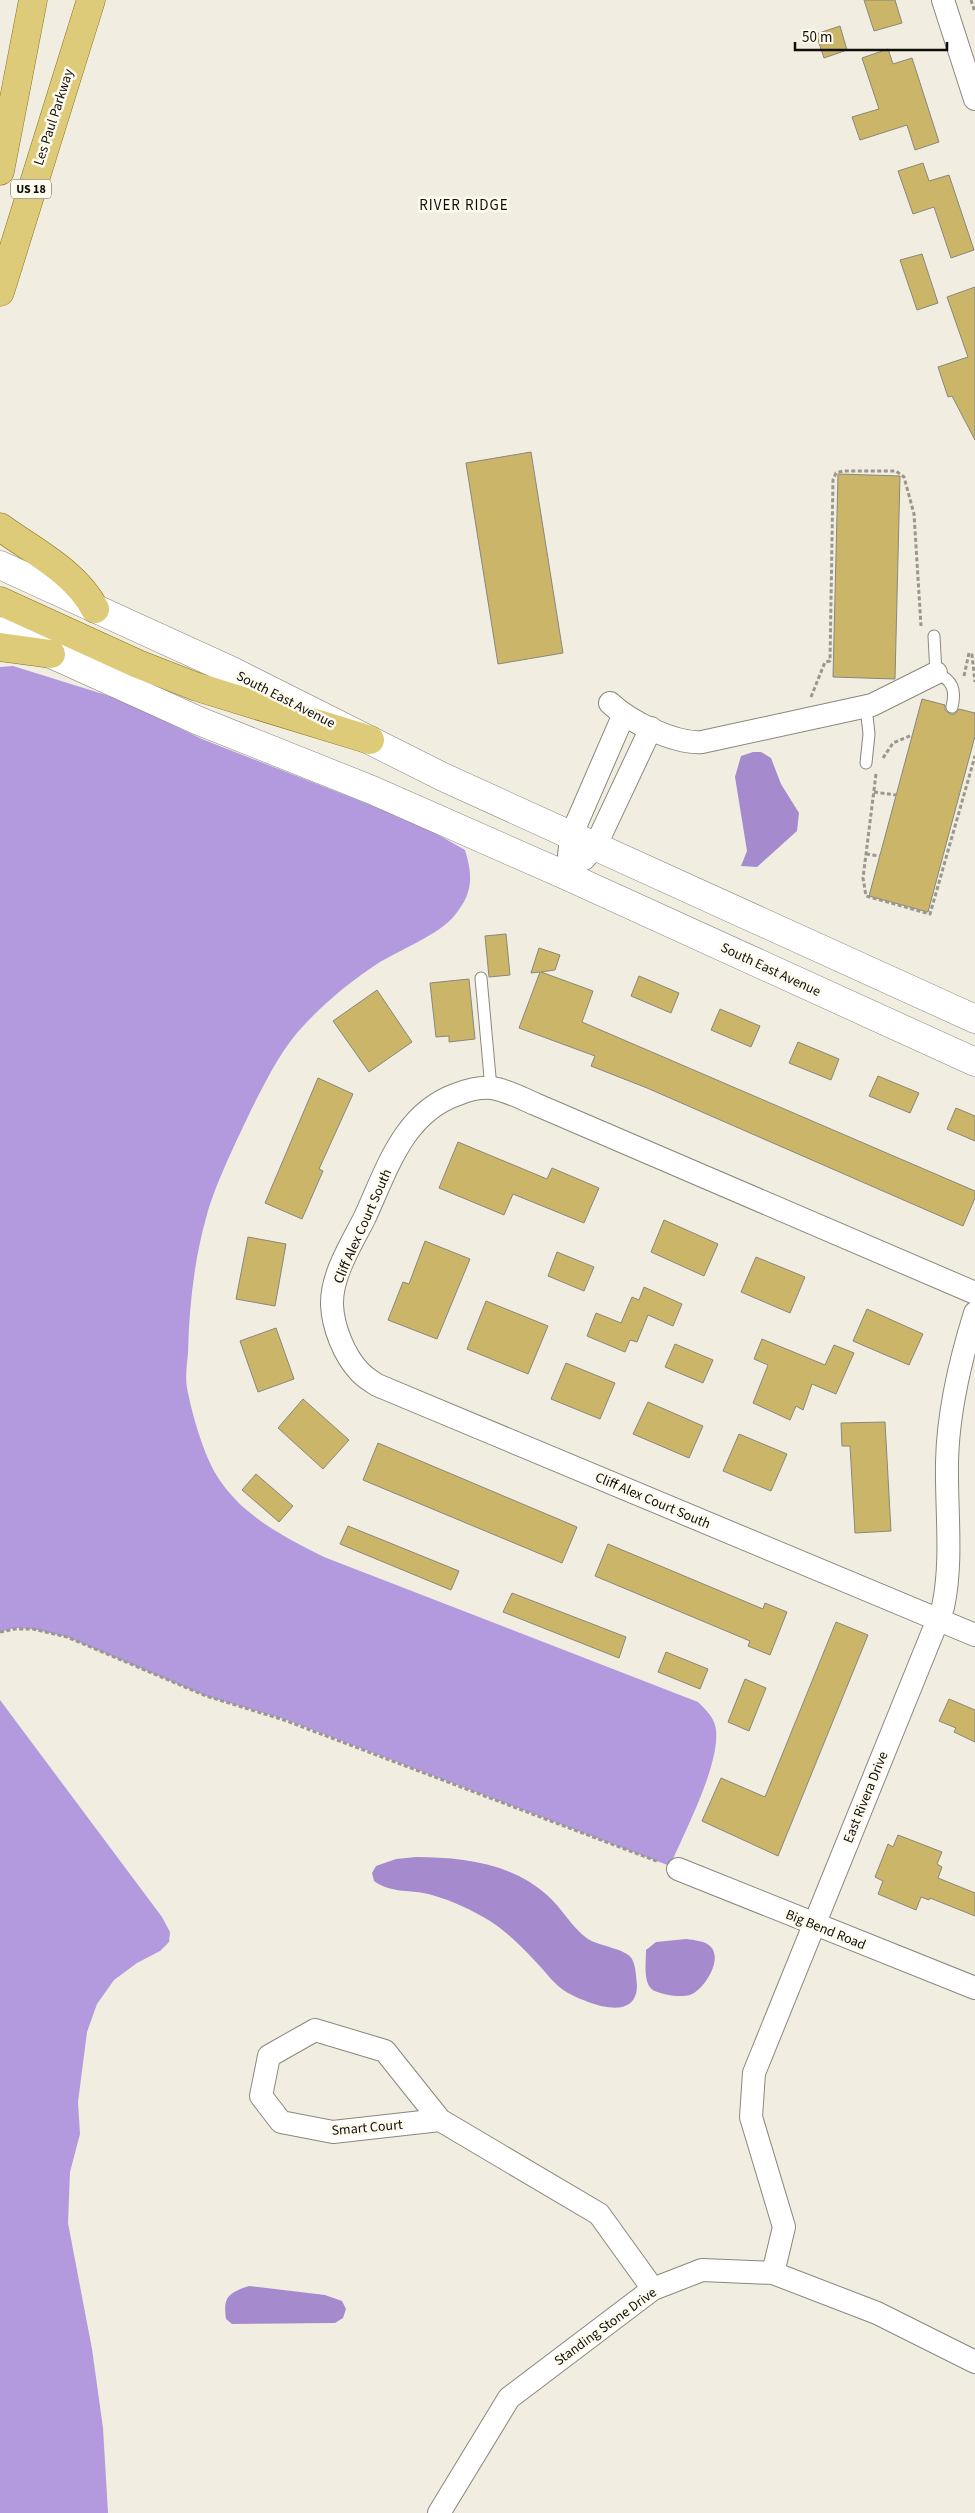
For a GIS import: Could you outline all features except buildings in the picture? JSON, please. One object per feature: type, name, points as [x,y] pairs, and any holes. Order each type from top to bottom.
[{"type":"main road","points":[[0,88],[32,0]]},
{"type":"main road","points":[[0,171],[32,0]]},
{"type":"main road","name":"Les Paul Parkway","points":[[0,292],[91,0]]},
{"type":"main road","points":[[0,527],[72,579],[84,590],[95,609]]},
{"type":"main road","name":"South East Avenue","points":[[0,565],[232,672],[443,777],[975,1019]]},
{"type":"main road","points":[[0,601],[138,664],[197,687],[370,740]]},
{"type":"main road","name":"South East Avenue","points":[[0,631],[199,720],[372,790],[567,876],[975,1062]]},
{"type":"main road","points":[[0,647],[51,654]]},
{"type":"street","points":[[943,0],[975,99]]},
{"type":"street","points":[[567,876],[571,836],[617,709],[651,728],[690,743],[866,707],[887,700],[942,672]]},
{"type":"street","points":[[567,876],[595,847],[651,728]]},
{"type":"street","name":"Cliff Alex Court South","points":[[975,1293],[543,1107],[491,1088],[477,1089],[445,1098],[420,1115],[399,1143],[336,1280],[332,1303],[338,1334],[359,1371],[377,1385],[975,1635]]},
{"type":"street","name":"East Rivera Drive","points":[[773,2273],[784,2227],[751,2117],[754,2073],[938,1620],[946,1596],[947,1461],[950,1428],[962,1355],[975,1313]]},
{"type":"street","name":"Big Bend Road","points":[[678,1869],[975,1988]]},
{"type":"street","name":"Smart Court","points":[[440,2120],[333,2132],[281,2122],[261,2096],[269,2056],[315,2030],[384,2051],[440,2120],[599,2214],[653,2289]]},
{"type":"street","name":"Standing Stone Drive","points":[[439,2513],[509,2398],[653,2289],[702,2270],[773,2273],[876,2313],[975,2362]]},
{"type":"lane","points":[[934,636],[952,707]]},
{"type":"lane","points":[[866,707],[869,721],[866,763]]},
{"type":"lane","points":[[481,978],[491,1088]]},
{"type":"path","points":[[971,0],[975,12]]},
{"type":"path","points":[[804,721],[821,666],[825,662],[830,662],[833,480],[836,473],[843,471],[896,471],[904,477],[914,514],[921,629],[926,646],[942,672],[963,680],[969,653],[972,655],[975,682]]},
{"type":"path","points":[[878,765],[893,743],[912,735]]},
{"type":"path","points":[[868,744],[880,746],[863,878],[868,898],[930,914],[975,756]]},
{"type":"path","points":[[874,792],[896,795]]},
{"type":"path","points":[[866,854],[880,856]]},
{"type":"path","points":[[0,1632],[15,1629],[33,1629],[67,1637],[206,1696],[284,1720],[678,1869]]},
{"type":"shaded area","points":[[13,666],[119,699],[202,739],[419,824],[465,850],[470,884],[465,899],[455,915],[429,936],[367,971],[331,999],[297,1032],[263,1086],[221,1177],[210,1205],[202,1234],[191,1302],[186,1370],[187,1388],[199,1433],[207,1456],[217,1476],[238,1502],[264,1524],[324,1557],[698,1702],[714,1722],[716,1745],[700,1799],[670,1866],[284,1719],[206,1696],[67,1637],[33,1629],[15,1628],[0,1632],[0,667]]},
{"type":"shaded area","points":[[753,752],[761,752],[771,758],[781,784],[799,813],[797,831],[757,867],[741,866],[747,851],[735,777],[741,756]]},
{"type":"shaded area","points":[[0,1700],[162,1917],[170,1932],[169,1942],[160,1951],[137,1963],[114,1980],[97,2004],[87,2032],[78,2102],[80,2134],[70,2172],[68,2223],[92,2349],[103,2428],[108,2513],[0,2513]]},
{"type":"shaded area","points":[[416,1857],[451,1858],[485,1864],[502,1869],[533,1884],[552,1900],[588,1939],[619,1950],[632,1959],[636,1972],[637,1985],[635,1997],[629,2004],[620,2007],[610,2007],[576,1997],[558,1986],[514,1940],[483,1917],[440,1897],[387,1888],[374,1881],[372,1873],[376,1866],[396,1859]]},
{"type":"shaded area","points":[[686,1939],[706,1943],[714,1953],[713,1967],[706,1981],[695,1992],[687,1996],[670,1995],[653,1990],[648,1984],[646,1976],[646,1950],[656,1942]]},
{"type":"shaded area","points":[[249,2286],[325,2295],[342,2301],[346,2309],[343,2318],[335,2323],[232,2324],[226,2319],[226,2301],[236,2291]]},
{"type":"district","name":"RIVER RIDGE","points":[[464,205]]}]
